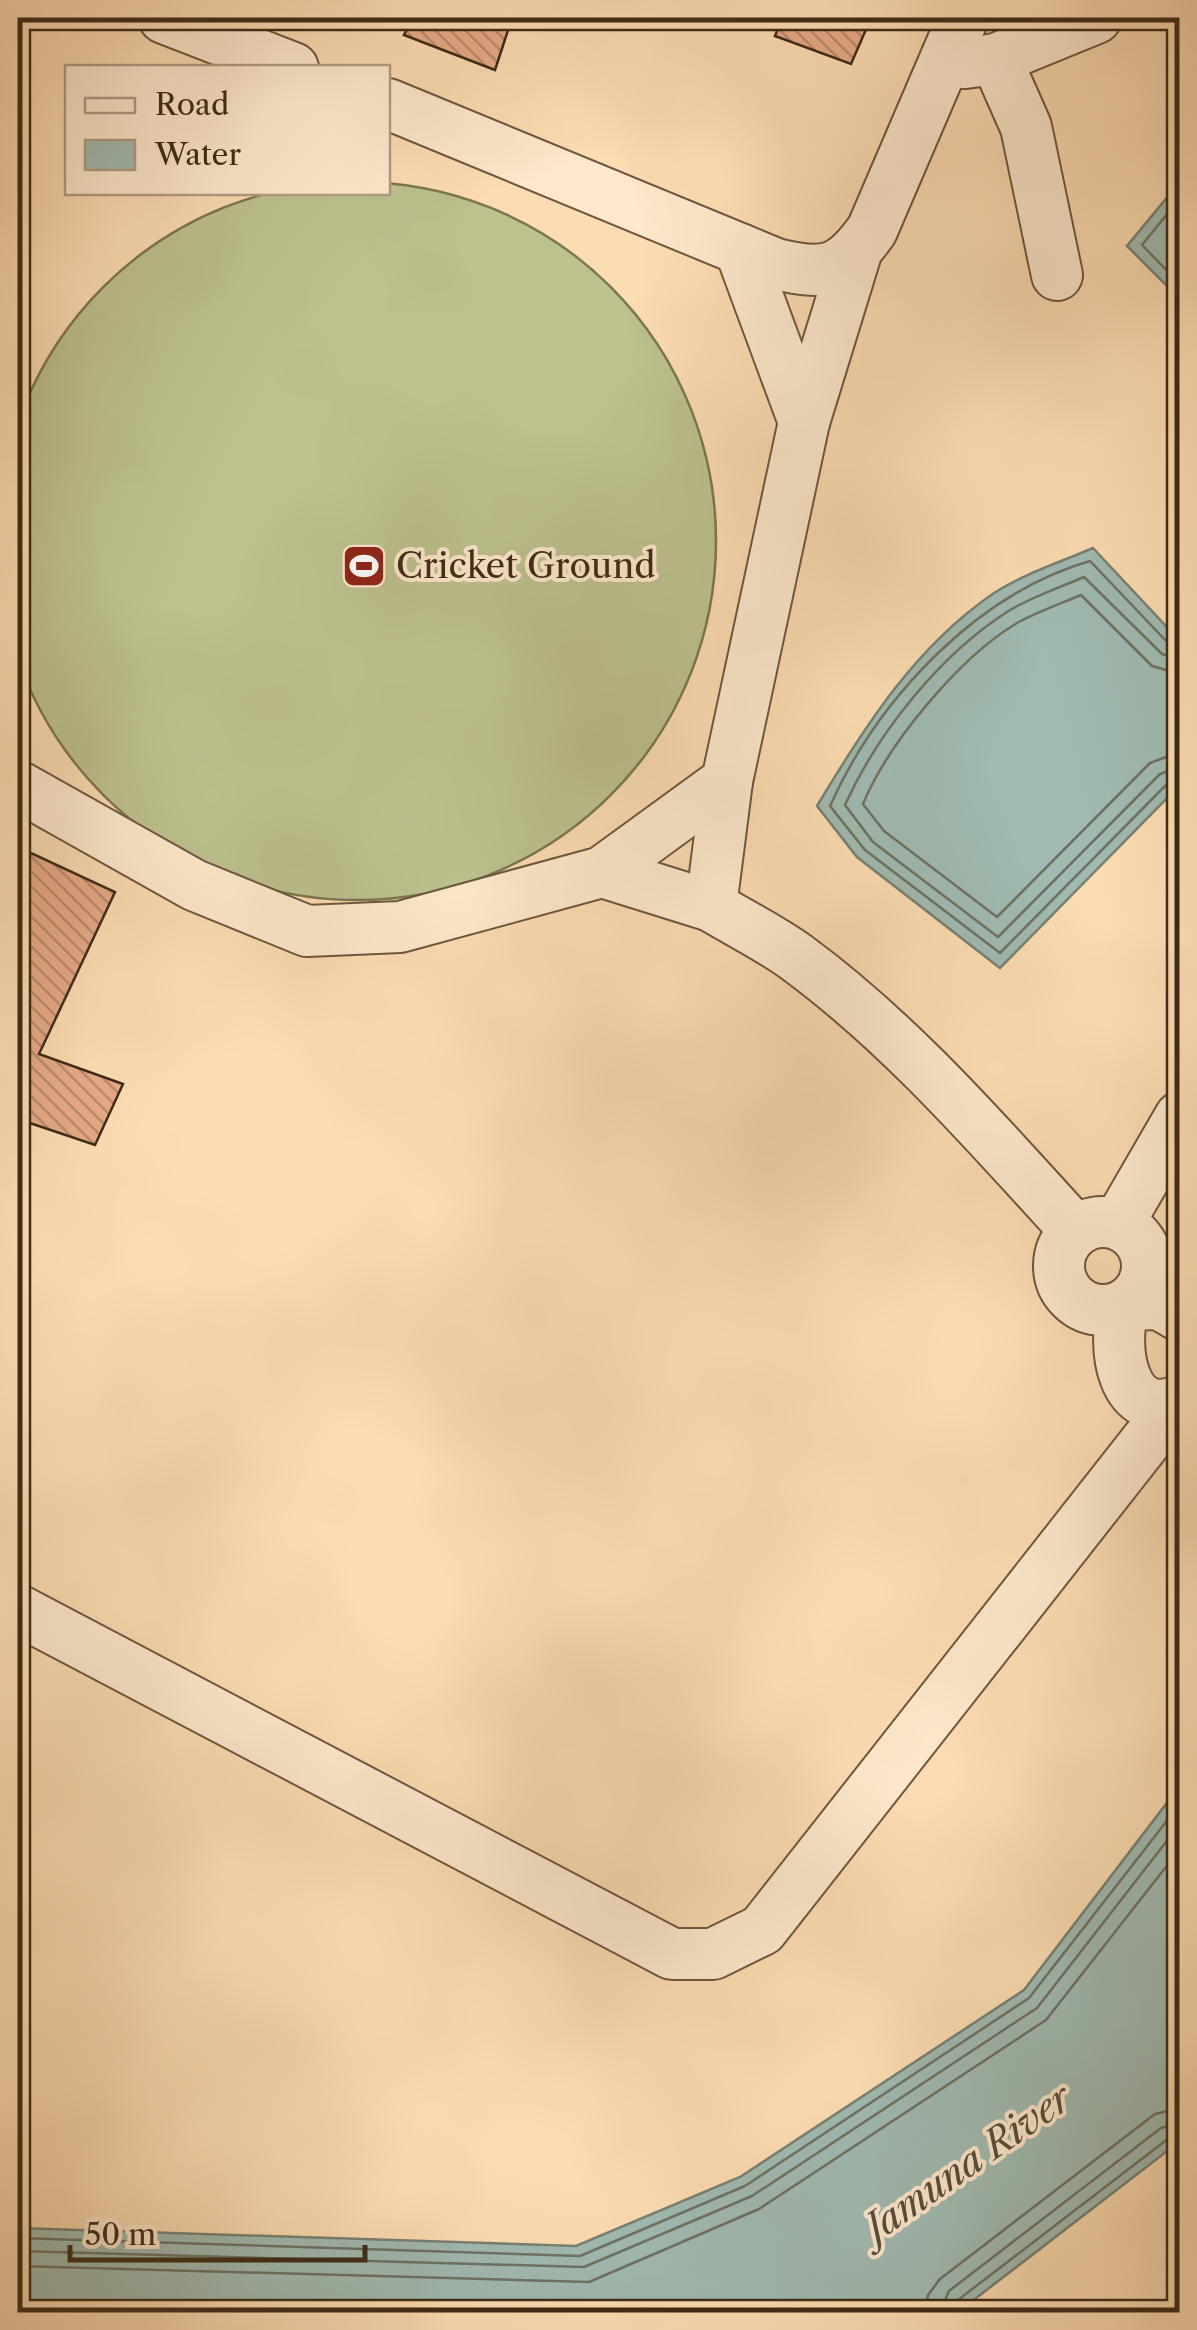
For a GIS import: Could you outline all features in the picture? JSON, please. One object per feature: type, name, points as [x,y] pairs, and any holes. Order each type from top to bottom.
[{"type":"street","points":[[164,18],[285,65]]},
{"type":"street","points":[[710,906],[727,781],[804,422],[856,253],[872,230],[963,18]]},
{"type":"street","points":[[942,65],[996,59],[1096,18]]},
{"type":"street","points":[[996,59],[1026,127],[1057,275]]},
{"type":"street","points":[[390,105],[740,249],[812,273],[836,268],[856,253]]},
{"type":"street","points":[[740,249],[804,422]]},
{"type":"street","points":[[18,786],[194,885],[307,930],[400,927],[602,872],[727,781]]},
{"type":"street","points":[[602,872],[710,906],[794,955],[861,1008],[978,1124],[1097,1227],[1143,1246],[1147,1263],[1138,1295],[1125,1305],[1116,1328],[1119,1364],[1140,1398],[1156,1405],[1178,1402]]},
{"type":"street","points":[[1180,1117],[1097,1227],[1061,1247],[1057,1270],[1064,1291],[1081,1306],[1103,1312],[1125,1305],[1159,1304],[1180,1316]]},
{"type":"street","points":[[18,1610],[672,1954],[714,1954],[762,1930],[1178,1402]]},
{"type":"green space","name":"Cricket Ground","points":[[390,184],[427,189],[494,210],[556,243],[611,287],[655,342],[673,372],[700,437],[714,506],[714,576],[700,645],[673,710],[634,769],[585,818],[526,857],[461,884],[392,898],[322,898],[253,884],[188,857],[129,818],[80,769],[41,710],[14,645],[0,576],[-1,524],[5,471],[26,404],[59,342],[103,287],[158,243],[220,210],[264,195],[390,195]]},
{"type":"water","points":[[1179,183],[1179,298],[1127,246]]},
{"type":"water","points":[[1093,548],[1179,640],[1179,786],[1000,968],[857,857],[817,806],[873,718],[940,638],[1005,586]]},
{"type":"water","name":"Jamuna River","points":[[1179,1787],[1179,2142],[958,2312],[18,2312],[18,2228],[576,2246],[740,2177],[1024,1990]]},
{"type":"building","points":[[412,18],[512,18],[495,70],[404,35]]},
{"type":"building","points":[[782,18],[871,18],[851,64],[775,36]]},
{"type":"building","points":[[18,847],[115,892],[39,1054],[123,1084],[95,1145],[18,1119]]},
{"type":"place","name":"Cricket Ground","points":[[364,566]]}]
